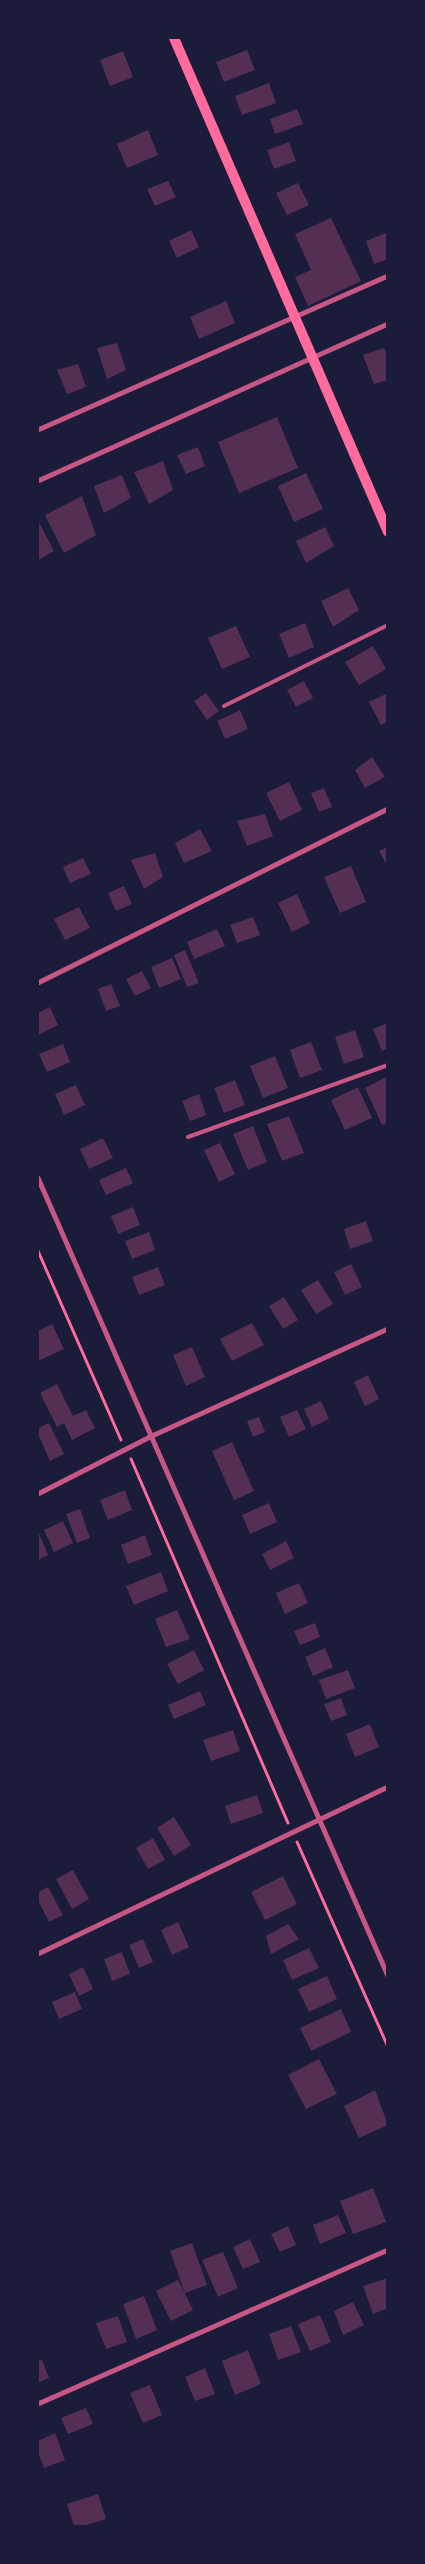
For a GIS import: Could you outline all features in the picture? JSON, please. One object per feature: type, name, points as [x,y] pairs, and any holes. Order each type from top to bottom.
[{"type":"main road","points":[[174,38],[388,532]]},
{"type":"street","points":[[38,430],[388,276]]},
{"type":"street","points":[[38,481],[388,324]]},
{"type":"street","points":[[38,983],[388,809]]},
{"type":"street","points":[[38,1178],[388,1976]]},
{"type":"street","points":[[38,1494],[152,1436],[388,1329]]},
{"type":"street","points":[[38,1954],[388,1787]]},
{"type":"street","points":[[38,2404],[388,2250]]},
{"type":"lane","points":[[224,706],[388,625]]},
{"type":"lane","points":[[188,1137],[388,1065]]},
{"type":"path","points":[[38,1251],[388,2046]]},
{"type":"building","points":[[247,50],[255,70],[224,82],[216,62]]},
{"type":"building","points":[[123,51],[133,77],[110,86],[100,60]]},
{"type":"building","points":[[269,83],[276,103],[242,115],[235,96]]},
{"type":"building","points":[[297,109],[303,124],[275,134],[270,119]]},
{"type":"building","points":[[148,130],[158,155],[127,168],[117,144]]},
{"type":"building","points":[[289,142],[296,161],[274,169],[267,150]]},
{"type":"building","points":[[168,181],[176,197],[155,206],[147,189]]},
{"type":"building","points":[[298,183],[309,205],[287,215],[276,193]]},
{"type":"building","points":[[331,218],[361,281],[308,306],[295,277],[311,270],[295,234]]},
{"type":"building","points":[[191,230],[199,247],[177,258],[169,241]]},
{"type":"building","points":[[386,233],[388,259],[374,264],[366,241]]},
{"type":"building","points":[[226,301],[235,323],[199,339],[190,317]]},
{"type":"building","points":[[117,343],[126,370],[107,379],[97,348]]},
{"type":"building","points":[[384,348],[388,356],[388,380],[374,384],[363,355]]},
{"type":"building","points":[[78,364],[86,387],[67,394],[57,370]]},
{"type":"building","points":[[277,417],[298,468],[239,493],[218,442]]},
{"type":"building","points":[[198,447],[205,466],[186,474],[177,455]]},
{"type":"building","points":[[163,461],[173,490],[149,504],[134,472]]},
{"type":"building","points":[[306,473],[323,509],[294,522],[278,486]]},
{"type":"building","points":[[122,475],[131,498],[104,513],[94,486]]},
{"type":"building","points":[[82,496],[96,535],[64,553],[45,515]]},
{"type":"building","points":[[38,520],[54,551],[38,560]]},
{"type":"building","points":[[325,527],[334,546],[306,563],[296,541]]},
{"type":"building","points":[[348,588],[359,610],[333,627],[321,601]]},
{"type":"building","points":[[305,623],[314,647],[289,658],[279,634]]},
{"type":"building","points":[[236,626],[250,657],[222,669],[208,638]]},
{"type":"building","points":[[373,646],[386,669],[359,685],[345,662]]},
{"type":"building","points":[[304,681],[313,698],[296,707],[287,690]]},
{"type":"building","points":[[206,693],[219,711],[207,720],[194,701]]},
{"type":"building","points":[[388,693],[388,722],[381,725],[369,702]]},
{"type":"building","points":[[240,710],[248,729],[225,739],[217,721]]},
{"type":"building","points":[[372,757],[385,777],[365,788],[355,770]]},
{"type":"building","points":[[289,782],[302,810],[280,821],[266,793]]},
{"type":"building","points":[[324,788],[332,807],[319,812],[311,793]]},
{"type":"building","points":[[265,814],[273,836],[247,846],[237,821]]},
{"type":"building","points":[[200,829],[212,851],[184,863],[175,843]]},
{"type":"building","points":[[388,847],[388,867],[379,851]]},
{"type":"building","points":[[155,853],[163,877],[144,889],[131,860]]},
{"type":"building","points":[[83,858],[91,874],[70,883],[63,867]]},
{"type":"building","points":[[351,866],[366,902],[340,913],[324,877]]},
{"type":"building","points":[[124,886],[132,904],[116,911],[108,893]]},
{"type":"building","points":[[297,894],[310,923],[292,932],[278,903]]},
{"type":"building","points":[[79,907],[90,928],[65,940],[54,919]]},
{"type":"building","points":[[253,917],[260,935],[237,943],[230,925]]},
{"type":"building","points":[[217,929],[225,946],[194,959],[187,942]]},
{"type":"building","points":[[185,950],[199,983],[187,987],[174,955]]},
{"type":"building","points":[[172,958],[181,979],[159,988],[151,967]]},
{"type":"building","points":[[142,971],[151,988],[135,996],[126,979]]},
{"type":"building","points":[[111,984],[120,1006],[106,1011],[98,989]]},
{"type":"building","points":[[50,1007],[58,1025],[38,1035],[38,1013]]},
{"type":"building","points":[[388,1023],[388,1048],[382,1051],[373,1029]]},
{"type":"building","points":[[355,1030],[364,1057],[344,1064],[335,1037]]},
{"type":"building","points":[[311,1042],[322,1070],[300,1078],[290,1050]]},
{"type":"building","points":[[63,1044],[70,1062],[47,1072],[39,1054]]},
{"type":"building","points":[[275,1056],[288,1088],[263,1098],[250,1066]]},
{"type":"building","points":[[386,1077],[388,1122],[382,1125],[365,1088]]},
{"type":"building","points":[[235,1080],[245,1105],[224,1113],[214,1088]]},
{"type":"building","points":[[76,1085],[85,1105],[64,1115],[55,1094]]},
{"type":"building","points":[[358,1087],[372,1118],[345,1130],[331,1100]]},
{"type":"building","points":[[199,1094],[206,1115],[190,1121],[182,1101]]},
{"type":"building","points":[[289,1116],[304,1153],[282,1161],[267,1124]]},
{"type":"building","points":[[253,1126],[267,1162],[248,1170],[233,1134]]},
{"type":"building","points":[[103,1138],[113,1158],[89,1169],[80,1149]]},
{"type":"building","points":[[220,1143],[235,1174],[219,1182],[204,1150]]},
{"type":"building","points":[[126,1168],[133,1183],[106,1195],[99,1180]]},
{"type":"building","points":[[133,1207],[140,1225],[118,1234],[111,1216]]},
{"type":"building","points":[[366,1221],[373,1241],[350,1249],[344,1229]]},
{"type":"building","points":[[149,1232],[155,1250],[132,1259],[125,1241]]},
{"type":"building","points":[[351,1264],[362,1287],[345,1295],[334,1272]]},
{"type":"building","points":[[158,1267],[165,1285],[139,1295],[132,1277]]},
{"type":"building","points":[[318,1280],[333,1304],[316,1314],[301,1290]]},
{"type":"building","points":[[284,1297],[298,1320],[283,1329],[269,1306]]},
{"type":"building","points":[[252,1323],[264,1345],[232,1361],[220,1339]]},
{"type":"building","points":[[52,1324],[64,1349],[38,1361],[38,1331]]},
{"type":"building","points":[[192,1347],[205,1377],[186,1386],[173,1355]]},
{"type":"building","points":[[368,1375],[379,1399],[365,1406],[354,1382]]},
{"type":"building","points":[[57,1384],[73,1416],[86,1410],[95,1428],[72,1440],[64,1423],[57,1427],[40,1393]]},
{"type":"building","points":[[321,1401],[329,1419],[312,1427],[304,1409]]},
{"type":"building","points":[[297,1410],[306,1429],[289,1437],[280,1417]]},
{"type":"building","points":[[259,1417],[265,1432],[253,1437],[247,1421]]},
{"type":"building","points":[[49,1423],[64,1454],[50,1461],[38,1434],[38,1428]]},
{"type":"building","points":[[232,1442],[254,1491],[234,1500],[212,1451]]},
{"type":"building","points":[[125,1490],[132,1510],[108,1520],[100,1500]]},
{"type":"building","points":[[269,1503],[277,1522],[250,1534],[242,1515]]},
{"type":"building","points":[[80,1509],[90,1538],[77,1543],[66,1514]]},
{"type":"building","points":[[63,1521],[73,1543],[54,1552],[44,1530]]},
{"type":"building","points":[[38,1531],[48,1555],[38,1560]]},
{"type":"building","points":[[145,1535],[152,1555],[128,1564],[121,1545]]},
{"type":"building","points":[[286,1541],[294,1558],[270,1570],[262,1554]]},
{"type":"building","points":[[161,1572],[168,1591],[134,1605],[126,1586]]},
{"type":"building","points":[[299,1583],[308,1603],[285,1614],[276,1593]]},
{"type":"building","points":[[177,1610],[190,1639],[166,1647],[155,1619]]},
{"type":"building","points":[[315,1623],[320,1637],[300,1645],[294,1631]]},
{"type":"building","points":[[325,1648],[333,1667],[313,1676],[305,1657]]},
{"type":"building","points":[[194,1650],[204,1670],[178,1684],[167,1664]]},
{"type":"building","points":[[348,1670],[355,1688],[326,1699],[319,1680]]},
{"type":"building","points":[[200,1691],[206,1705],[174,1719],[168,1705]]},
{"type":"building","points":[[341,1698],[347,1715],[331,1721],[324,1704]]},
{"type":"building","points":[[370,1724],[379,1747],[355,1757],[346,1734]]},
{"type":"building","points":[[233,1730],[240,1751],[211,1761],[203,1740]]},
{"type":"building","points":[[257,1795],[263,1813],[231,1824],[225,1806]]},
{"type":"building","points":[[174,1817],[191,1845],[174,1856],[157,1828]]},
{"type":"building","points":[[153,1838],[165,1860],[148,1869],[136,1848]]},
{"type":"building","points":[[73,1870],[89,1899],[72,1909],[56,1879]]},
{"type":"building","points":[[283,1876],[297,1904],[265,1920],[251,1892]]},
{"type":"building","points":[[48,1887],[63,1915],[49,1922],[38,1900],[38,1892]]},
{"type":"building","points":[[178,1922],[189,1947],[172,1955],[161,1930]]},
{"type":"building","points":[[288,1924],[299,1939],[271,1954],[266,1936]]},
{"type":"building","points":[[143,1939],[153,1962],[139,1968],[129,1945]]},
{"type":"building","points":[[309,1948],[319,1968],[292,1980],[283,1960]]},
{"type":"building","points":[[122,1952],[130,1974],[112,1981],[104,1959]]},
{"type":"building","points":[[83,1967],[93,1989],[79,1996],[69,1974]]},
{"type":"building","points":[[327,1976],[337,1999],[309,2012],[298,1989]]},
{"type":"building","points":[[75,1992],[82,2009],[59,2019],[52,2002]]},
{"type":"building","points":[[341,2009],[351,2032],[311,2051],[300,2028]]},
{"type":"building","points":[[319,2059],[337,2094],[306,2109],[288,2075]]},
{"type":"building","points":[[375,2090],[388,2125],[359,2138],[344,2106]]},
{"type":"building","points":[[373,2188],[386,2222],[353,2234],[340,2201]]},
{"type":"building","points":[[338,2215],[346,2233],[320,2244],[313,2225]]},
{"type":"building","points":[[288,2226],[296,2245],[280,2252],[271,2234]]},
{"type":"building","points":[[250,2239],[260,2262],[243,2269],[233,2247]]},
{"type":"building","points":[[192,2243],[207,2285],[185,2293],[170,2251]]},
{"type":"building","points":[[223,2252],[238,2288],[218,2297],[202,2260]]},
{"type":"building","points":[[388,2278],[388,2308],[373,2314],[363,2286]]},
{"type":"building","points":[[178,2280],[193,2310],[171,2321],[156,2291]]},
{"type":"building","points":[[144,2296],[157,2330],[136,2339],[123,2304]]},
{"type":"building","points":[[353,2302],[364,2325],[343,2335],[334,2311]]},
{"type":"building","points":[[320,2315],[331,2342],[310,2351],[298,2324]]},
{"type":"building","points":[[118,2316],[127,2342],[106,2349],[96,2323]]},
{"type":"building","points":[[291,2326],[301,2352],[278,2360],[269,2334]]},
{"type":"building","points":[[248,2350],[261,2384],[235,2395],[222,2361]]},
{"type":"building","points":[[42,2360],[49,2378],[38,2383],[38,2361]]},
{"type":"building","points":[[205,2368],[215,2394],[195,2401],[185,2377]]},
{"type":"building","points":[[150,2385],[162,2415],[143,2423],[130,2393]]},
{"type":"building","points":[[86,2408],[93,2424],[68,2434],[61,2418]]},
{"type":"building","points":[[55,2433],[65,2460],[44,2468],[38,2452],[38,2441]]},
{"type":"building","points":[[98,2494],[106,2519],[83,2526],[74,2526],[67,2504]]}]
